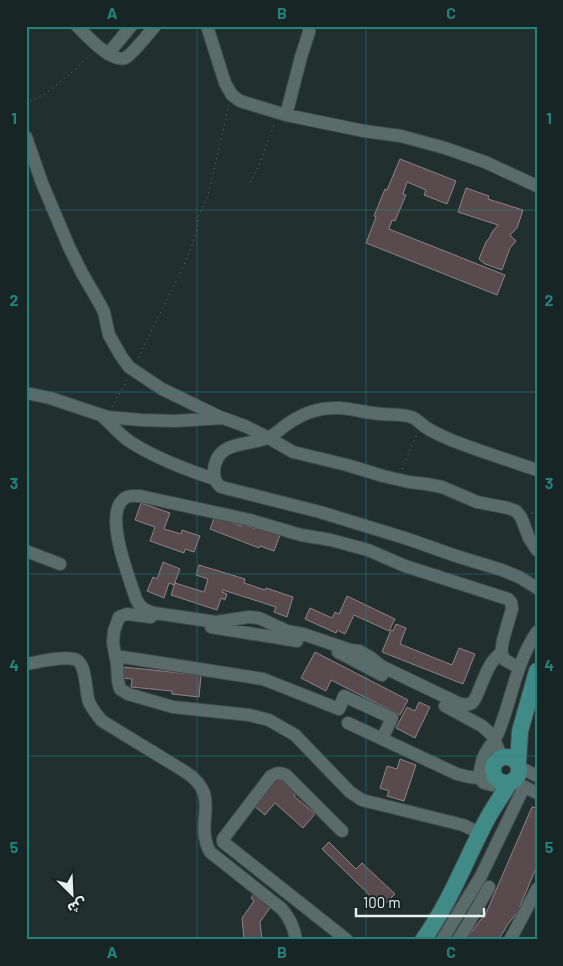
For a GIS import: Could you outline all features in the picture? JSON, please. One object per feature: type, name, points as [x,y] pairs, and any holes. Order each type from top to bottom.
[{"type":"main road","points":[[423,940],[452,892],[482,828],[513,771],[520,732],[537,672]]},
{"type":"main road","points":[[482,828],[488,779],[495,763],[498,759],[513,771]]},
{"type":"street","points":[[77,26],[103,50],[115,58],[124,58],[133,51],[155,26]]},
{"type":"street","points":[[103,50],[131,26]]},
{"type":"street","points":[[207,26],[225,83],[232,95],[240,101],[282,114],[401,136],[445,148],[485,162],[537,186]]},
{"type":"street","points":[[282,114],[309,32],[309,26]]},
{"type":"street","points":[[26,137],[69,247],[104,312],[107,330],[112,342],[132,370],[162,389],[223,418],[245,426],[293,452],[397,480],[442,487],[477,502],[516,511],[521,517],[529,538],[537,550]]},
{"type":"street","points":[[26,393],[50,398],[104,416],[176,421],[223,418]]},
{"type":"street","points":[[537,470],[450,440],[427,429],[414,418],[341,408],[328,408],[304,414],[288,423],[269,438],[238,445],[223,451],[215,462],[214,479],[220,487],[337,516],[491,566],[519,577],[537,588]]},
{"type":"street","points":[[104,416],[128,440],[181,467],[214,479]]},
{"type":"street","points":[[502,653],[491,663],[475,698],[472,703],[466,706],[380,666],[370,657],[359,651],[287,631],[258,618],[250,617],[216,622],[145,611],[136,599],[122,552],[116,530],[117,511],[124,499],[131,496],[140,496],[241,518],[368,550],[405,566],[506,598],[511,602],[512,609],[502,640],[502,653],[505,660],[519,668]]},
{"type":"street","points":[[26,551],[60,564]]},
{"type":"street","points":[[482,828],[362,800],[350,792],[295,735],[268,720],[249,715],[173,707],[128,694],[120,688],[113,643],[116,623],[119,617],[127,614],[310,643],[331,649],[459,712],[482,726],[492,734],[494,741],[513,771],[537,793]]},
{"type":"street","points":[[488,779],[480,771],[484,755],[501,727],[519,668],[530,642],[537,632]]},
{"type":"street","points":[[116,656],[263,678],[339,708],[344,696],[392,718],[382,739]]},
{"type":"street","points":[[26,664],[59,659],[78,660],[82,668],[89,701],[102,722],[184,770],[195,779],[205,795],[204,834],[210,852],[282,909],[290,921],[296,940]]},
{"type":"street","points":[[348,723],[457,774],[488,779]]},
{"type":"street","points":[[513,771],[537,776]]},
{"type":"street","points":[[442,940],[480,876],[513,771]]},
{"type":"street","points":[[342,831],[286,775],[276,773],[271,776],[222,842],[347,940]]},
{"type":"street","points":[[458,940],[489,887]]},
{"type":"street","points":[[510,940],[537,889]]},
{"type":"path","points":[[26,103],[45,94],[103,50]]},
{"type":"path","points":[[104,416],[132,370],[186,261],[196,234],[198,218],[208,194],[232,95]]},
{"type":"path","points":[[250,182],[282,114]]},
{"type":"path","points":[[397,480],[422,424]]},
{"type":"building","points":[[400,159],[456,181],[447,204],[424,195],[426,190],[407,182],[403,194],[406,195],[395,221],[392,220],[389,229],[505,275],[497,295],[366,243],[376,217],[374,216]]},
{"type":"building","points":[[466,188],[489,196],[488,199],[523,210],[517,228],[510,235],[516,241],[510,248],[502,270],[485,264],[479,259],[486,242],[498,225],[458,212]]},
{"type":"building","points":[[141,503],[170,513],[164,529],[181,534],[182,530],[200,536],[194,552],[185,549],[184,553],[150,541],[155,527],[135,520]]},
{"type":"building","points":[[215,516],[241,526],[241,524],[256,529],[257,526],[280,535],[274,551],[260,546],[259,548],[210,529]]},
{"type":"building","points":[[163,562],[180,569],[174,585],[169,583],[164,598],[147,591],[153,577],[157,579]]},
{"type":"building","points":[[199,565],[245,579],[244,583],[293,597],[287,617],[274,612],[276,607],[223,590],[222,592],[227,594],[225,600],[221,598],[217,610],[171,595],[175,583],[204,592],[208,579],[196,575]]},
{"type":"building","points":[[347,596],[395,619],[389,631],[354,615],[345,634],[337,630],[336,633],[305,619],[310,608],[332,618],[335,612],[339,614]]},
{"type":"building","points":[[396,624],[406,628],[400,644],[452,665],[459,648],[475,654],[463,684],[382,652],[391,630],[393,631]]},
{"type":"building","points":[[315,652],[408,700],[400,715],[331,680],[326,691],[301,678]]},
{"type":"building","points":[[123,667],[201,675],[199,697],[172,694],[172,691],[131,687],[132,679],[122,678]]},
{"type":"building","points":[[419,702],[430,707],[415,738],[396,728],[407,707],[415,711]]},
{"type":"building","points":[[400,759],[416,765],[404,801],[387,796],[389,791],[380,788],[387,766],[397,769]]},
{"type":"building","points":[[277,776],[296,793],[294,796],[315,814],[303,828],[275,803],[265,815],[252,804]]},
{"type":"building","points":[[532,807],[537,808],[537,866],[520,909],[498,940],[465,940],[486,913]]},
{"type":"building","points":[[329,842],[356,869],[362,863],[395,894],[382,907],[322,849]]},
{"type":"building","points":[[255,893],[272,905],[260,922],[262,940],[244,940],[242,918],[254,901],[251,898]]}]
